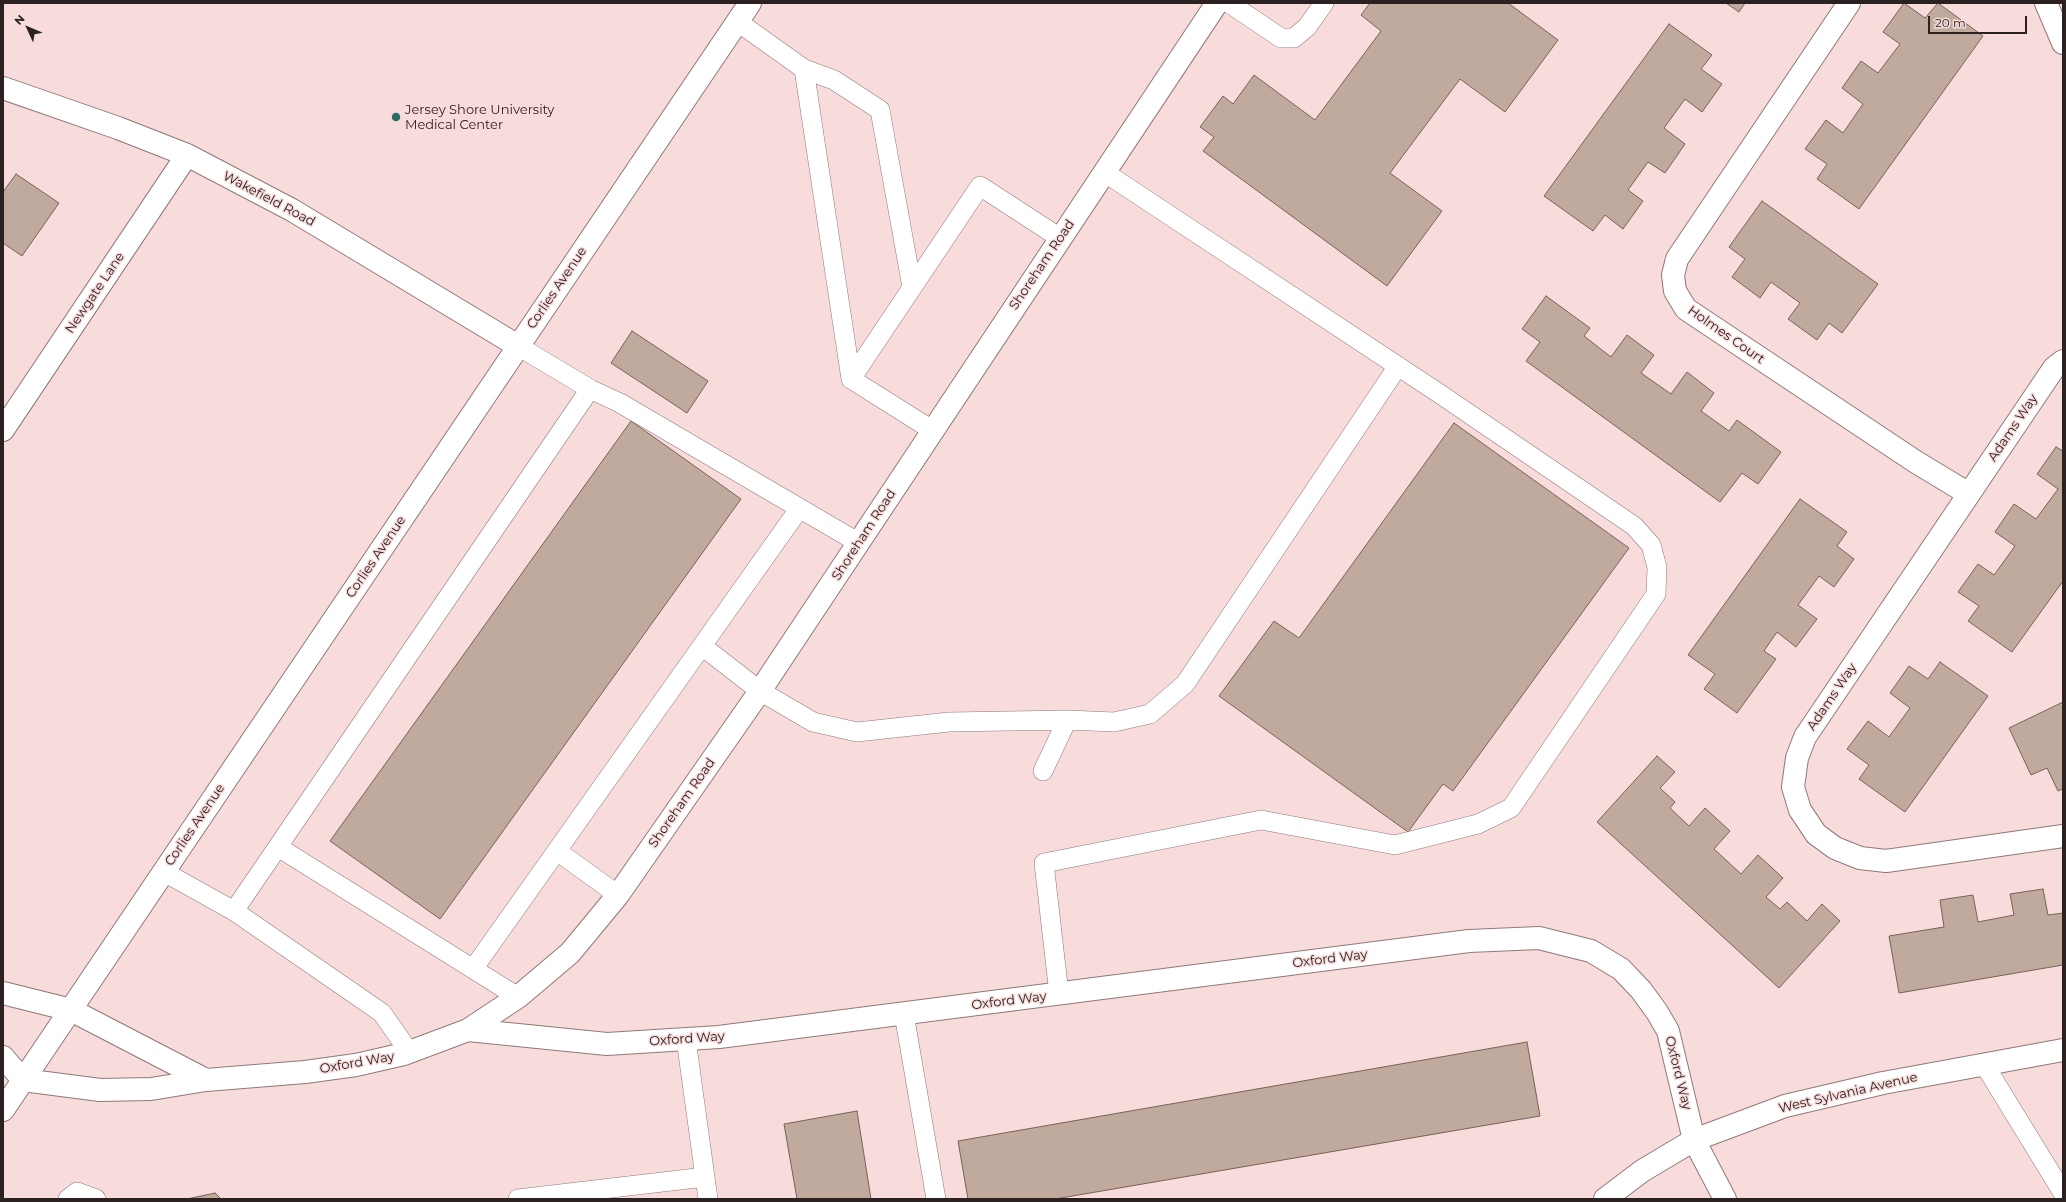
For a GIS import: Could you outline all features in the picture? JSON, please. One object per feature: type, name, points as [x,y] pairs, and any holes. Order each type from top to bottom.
[{"type":"main road","name":"Corlies Avenue","points":[[3,1110],[750,3]]},
{"type":"main road","name":"Shoreham Road","points":[[468,1030],[518,997],[570,953],[618,894],[760,691],[859,543],[932,430],[1218,3]]},
{"type":"main road","name":"Holmes Court","points":[[1849,3],[1677,259],[1673,275],[1675,291],[1686,309],[1909,458],[1969,494]]},
{"type":"main road","points":[[2046,3],[2063,43]]},
{"type":"main road","name":"Wakefield Road","points":[[3,88],[118,128],[187,155],[292,210],[518,346]]},
{"type":"main road","name":"Newgate Lane","points":[[3,430],[187,155]]},
{"type":"main road","name":"Adams Way","points":[[2063,361],[2054,368],[1806,737],[1797,758],[1793,787],[1800,810],[1816,834],[1835,848],[1860,858],[1886,861],[2063,836]]},
{"type":"main road","name":"Oxford Way","points":[[23,1080],[100,1090],[151,1089],[206,1080],[305,1072],[356,1066],[404,1054],[468,1030],[607,1044],[686,1040],[904,1014],[1469,941],[1539,938],[1591,951],[1620,969],[1641,990],[1657,1012],[1668,1031],[1694,1140],[1725,1199]]},
{"type":"main road","points":[[3,993],[71,1010],[206,1080]]},
{"type":"main road","name":"West Sylvania Avenue","points":[[1605,1199],[1642,1171],[1694,1140],[1785,1106],[1883,1083],[2063,1050]]},
{"type":"main road","points":[[3,1057],[23,1080]]},
{"type":"lane","points":[[1230,3],[1281,38],[1294,38],[1307,27],[1324,3]]},
{"type":"lane","points":[[738,22],[804,70],[834,80],[880,110],[912,287]]},
{"type":"lane","points":[[804,70],[852,379],[932,430]]},
{"type":"lane","points":[[1059,994],[1044,863],[1261,820],[1395,845],[1478,824],[1511,808],[1656,594],[1657,567],[1651,545],[1634,526],[1398,366],[1104,172]]},
{"type":"lane","points":[[852,379],[980,186],[1060,238]]},
{"type":"lane","points":[[518,346],[590,389],[620,403],[859,543]]},
{"type":"lane","points":[[702,646],[760,691],[814,722],[857,732],[949,722],[1066,720],[1114,722],[1150,714],[1185,684],[1398,366]]},
{"type":"lane","points":[[234,911],[590,389]]},
{"type":"lane","points":[[473,969],[800,509]]},
{"type":"lane","points":[[1043,771],[1066,720]]},
{"type":"lane","points":[[278,847],[518,997]]},
{"type":"lane","points":[[557,851],[618,894]]},
{"type":"lane","points":[[164,872],[234,911],[382,1013],[403,1043],[404,1054]]},
{"type":"lane","points":[[904,1014],[936,1199]]},
{"type":"lane","points":[[686,1040],[708,1199]]},
{"type":"lane","points":[[1984,1064],[2063,1193]]},
{"type":"lane","points":[[518,1199],[543,1198],[704,1177]]},
{"type":"lane","points":[[68,1199],[77,1192],[96,1199]]},
{"type":"building","points":[[1370,3],[1508,3],[1558,40],[1505,112],[1460,79],[1390,173],[1442,211],[1387,286],[1203,151],[1214,137],[1200,127],[1223,96],[1233,104],[1254,75],[1315,120],[1381,31],[1361,15]]},
{"type":"building","points":[[1726,3],[1745,3],[1739,12]]},
{"type":"building","points":[[1904,3],[1925,18],[1938,3],[1983,36],[1859,209],[1817,179],[1827,164],[1805,149],[1826,120],[1843,133],[1863,104],[1842,88],[1861,61],[1878,73],[1900,44],[1883,32]]},
{"type":"building","points":[[1669,24],[1712,55],[1701,69],[1722,84],[1702,112],[1685,99],[1664,128],[1685,144],[1665,173],[1648,162],[1628,190],[1643,201],[1623,229],[1605,215],[1593,231],[1544,196]]},
{"type":"building","points":[[16,174],[59,203],[22,256],[3,243],[3,192]]},
{"type":"building","points":[[1762,201],[1878,284],[1842,333],[1829,323],[1817,340],[1788,319],[1800,303],[1771,282],[1760,298],[1732,277],[1745,259],[1729,247]]},
{"type":"building","points":[[1546,296],[1590,328],[1584,336],[1611,357],[1627,335],[1654,355],[1641,373],[1671,394],[1687,372],[1714,393],[1701,411],[1729,431],[1737,420],[1781,452],[1758,484],[1742,473],[1720,502],[1526,361],[1540,342],[1522,329]]},
{"type":"building","points":[[632,331],[708,381],[687,413],[611,363]]},
{"type":"building","points":[[631,421],[741,499],[440,919],[330,841]]},
{"type":"building","points":[[1454,423],[1629,548],[1453,791],[1443,784],[1408,832],[1219,696],[1274,621],[1299,638]]},
{"type":"building","points":[[2056,447],[2063,451],[2063,581],[2012,652],[1968,621],[1979,606],[1958,592],[1978,564],[1994,575],[2015,546],[1995,532],[2014,504],[2036,519],[2058,489],[2037,474]]},
{"type":"building","points":[[1800,499],[1847,532],[1837,546],[1854,559],[1834,587],[1819,576],[1798,605],[1817,619],[1796,647],[1777,632],[1764,651],[1776,659],[1737,713],[1704,689],[1715,674],[1688,655]]},
{"type":"building","points":[[1940,662],[1988,696],[1905,812],[1859,779],[1869,765],[1847,749],[1868,721],[1889,737],[1910,708],[1890,693],[1909,666],[1928,679]]},
{"type":"building","points":[[2063,702],[2063,789],[2058,791],[2047,768],[2031,775],[2009,728]]},
{"type":"building","points":[[1657,756],[1675,772],[1660,788],[1675,802],[1670,808],[1689,826],[1705,808],[1730,831],[1714,849],[1741,874],[1758,855],[1783,878],[1766,897],[1780,909],[1787,902],[1807,921],[1822,904],[1840,921],[1779,988],[1597,822]]},
{"type":"building","points":[[2043,889],[2048,915],[2063,913],[2063,965],[1899,993],[1889,936],[1944,927],[1940,900],[1973,895],[1978,922],[2014,915],[2010,894]]},
{"type":"building","points":[[1527,1042],[1540,1116],[1055,1199],[968,1199],[958,1141]]},
{"type":"building","points":[[857,1111],[871,1199],[797,1199],[784,1124]]},
{"type":"building","points":[[215,1193],[221,1199],[187,1199]]},
{"type":"place","name":"Jersey Shore University Medical Center","points":[[396,117]]}]
